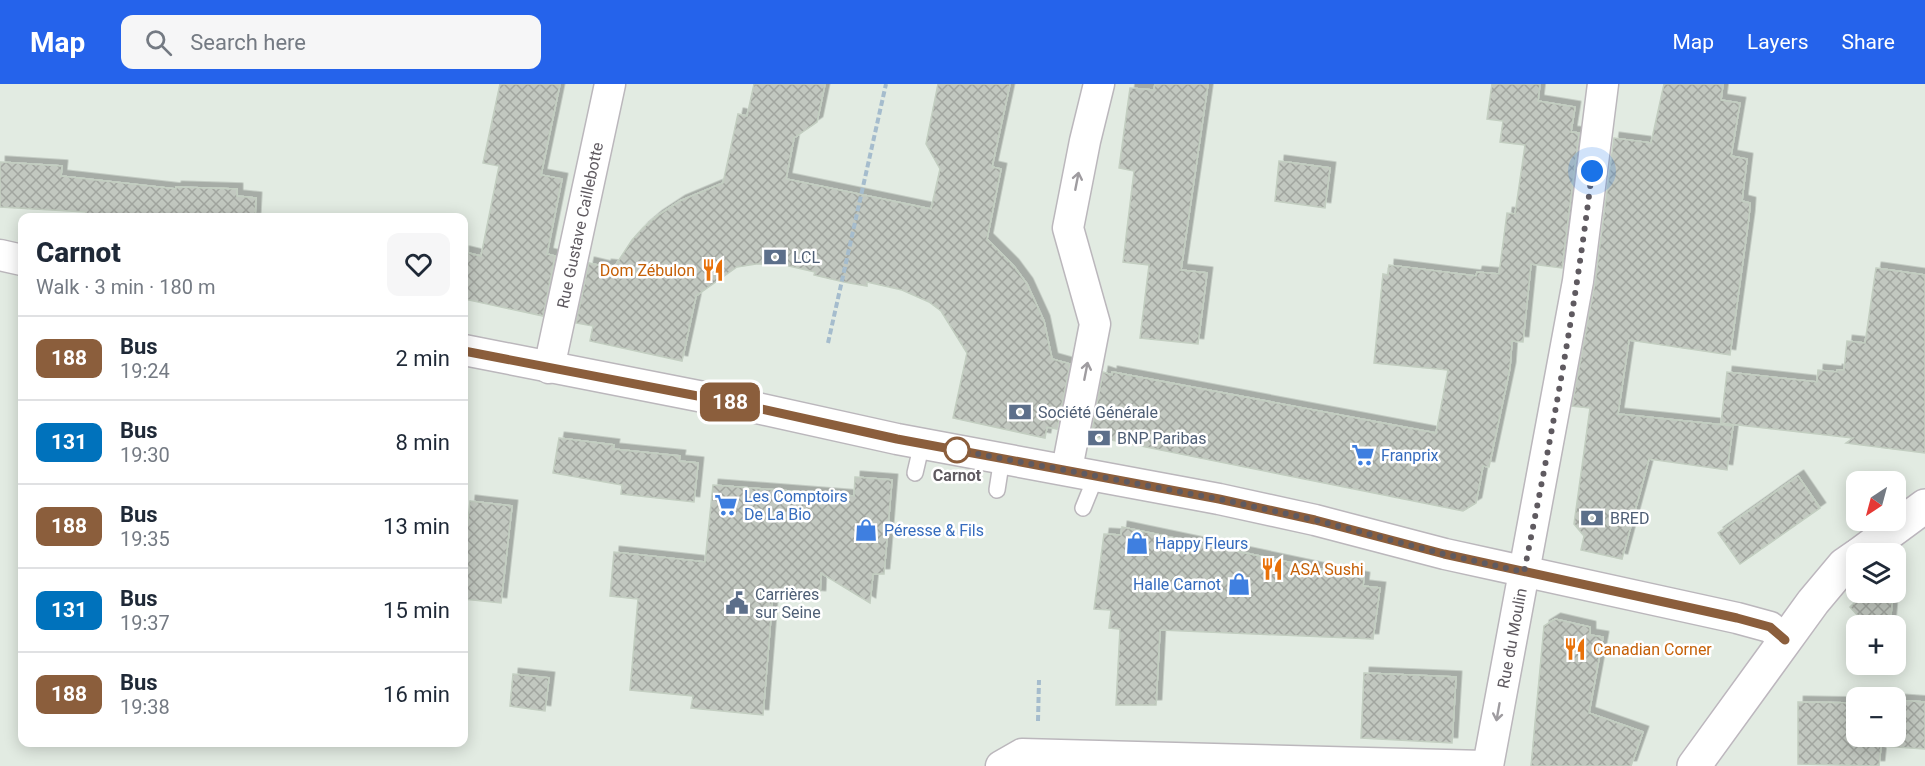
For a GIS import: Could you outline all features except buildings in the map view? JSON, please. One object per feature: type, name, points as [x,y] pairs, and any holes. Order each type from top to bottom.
[{"type":"street","name":"Rue Gustave Caillebotte","points":[[549,368],[610,84]]},
{"type":"street","points":[[1066,469],[1095,324],[1068,228],[1099,84]]},
{"type":"street","name":"Rue du Moulin","points":[[1487,766],[1543,480],[1578,280],[1603,84]]},
{"type":"street","points":[[0,255],[18,259]]},
{"type":"street","points":[[468,352],[1315,520],[1444,554],[1737,618],[1770,627],[1785,640]]},
{"type":"street","points":[[1874,543],[1925,506]]},
{"type":"street","points":[[1694,766],[1813,602],[1846,564]]},
{"type":"street","points":[[1020,758],[1487,766]]},
{"type":"lane","points":[[915,474],[922,443]]},
{"type":"lane","points":[[997,490],[1002,458]]},
{"type":"lane","points":[[1083,508],[1096,476]]},
{"type":"path","points":[[828,343],[886,84]]},
{"type":"path","points":[[1020,758],[1039,680]]},
{"type":"bus line","name":"188","points":[[468,352],[734,403],[897,439],[1066,469],[1315,520],[1444,554],[1737,618],[1770,627],[1785,640]]},
{"type":"place","name":"LCL","points":[[775,257]]},
{"type":"place","name":"Dom Zébulon","points":[[713,270]]},
{"type":"place","name":"Société Générale","points":[[1020,412]]},
{"type":"place","name":"BNP Paribas","points":[[1099,438]]},
{"type":"place","name":"Carnot","points":[[957,450]]},
{"type":"place","name":"Franprix","points":[[1363,455]]},
{"type":"place","name":"Les Comptoirs De La Bio","points":[[726,505]]},
{"type":"place","name":"BRED","points":[[1592,518]]},
{"type":"place","name":"Péresse & Fils","points":[[866,530]]},
{"type":"place","name":"Happy Fleurs","points":[[1137,543]]},
{"type":"place","name":"ASA Sushi","points":[[1272,569]]},
{"type":"place","name":"Halle Carnot","points":[[1239,584]]},
{"type":"place","name":"Carrières sur Seine","points":[[737,603]]},
{"type":"place","name":"Canadian Corner","points":[[1575,649]]},
{"type":"route","points":[[957,450],[1219,499],[1315,520],[1444,554],[1524,572],[1543,480],[1582,258],[1592,171]]}]
